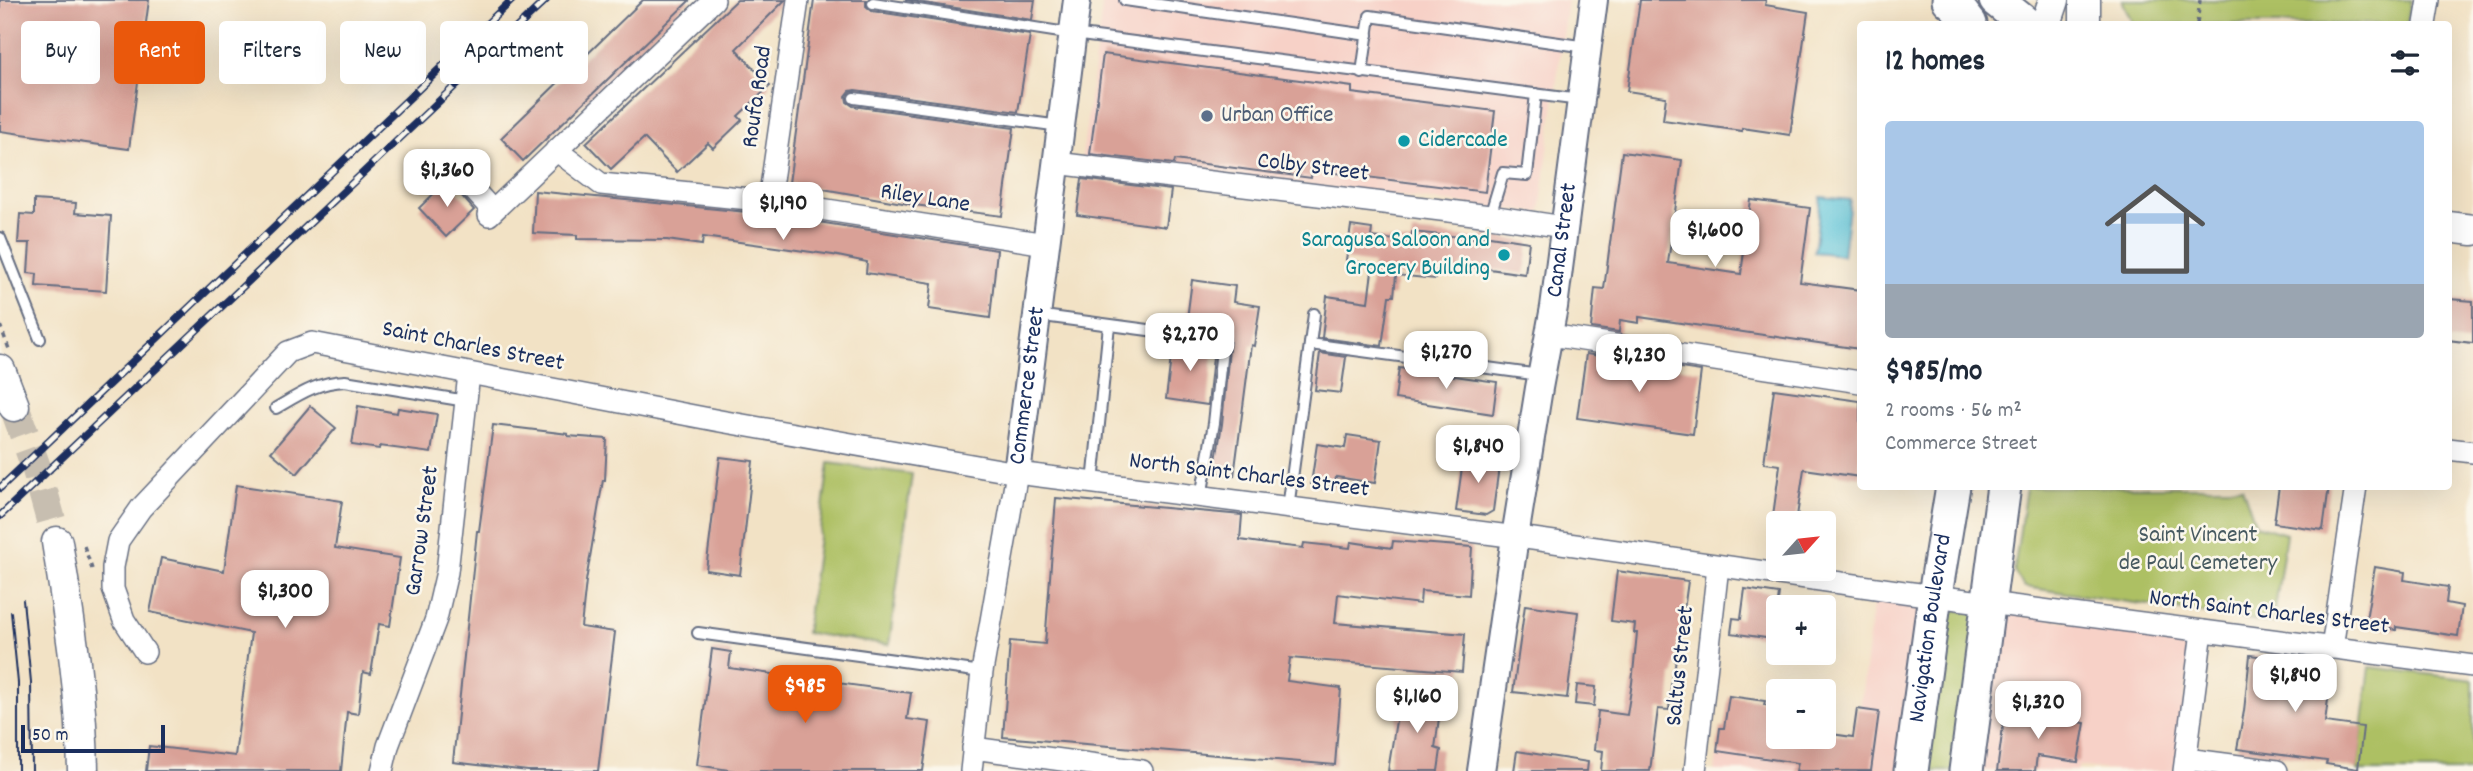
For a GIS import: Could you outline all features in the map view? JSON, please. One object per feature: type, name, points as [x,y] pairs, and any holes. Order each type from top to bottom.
[{"type":"main road","points":[[1949,0],[1968,21]]},
{"type":"main road","points":[[1996,0],[2022,21]]},
{"type":"main road","points":[[2047,21],[2054,0]]},
{"type":"main road","points":[[2085,0],[2085,21]]},
{"type":"main road","points":[[2452,227],[2473,230]]},
{"type":"main road","points":[[0,370],[14,406]]},
{"type":"main road","name":"Navigation Boulevard","points":[[1911,771],[1952,490]]},
{"type":"main road","points":[[1966,771],[2003,490]]},
{"type":"main road","points":[[57,542],[83,730],[83,771]]},
{"type":"street","points":[[461,176],[491,213],[713,0]]},
{"type":"street","name":"Roufa Road","points":[[769,201],[798,0]]},
{"type":"street","name":"Commerce Street","points":[[971,771],[982,672],[1017,473],[1077,0]]},
{"type":"street","name":"Canal Street","points":[[1481,771],[1515,537],[1550,335],[1594,0]]},
{"type":"street","points":[[2426,21],[2429,0]]},
{"type":"street","name":"Riley Lane","points":[[556,150],[601,184],[769,201],[1046,244]]},
{"type":"street","name":"Colby Street","points":[[1056,163],[1564,227]]},
{"type":"street","points":[[1550,335],[1857,382]]},
{"type":"street","name":"Saint Charles Street","points":[[145,652],[124,620],[113,589],[113,567],[118,541],[141,508],[288,352],[312,343],[823,440],[1017,473]]},
{"type":"street","name":"Garrow Street","points":[[382,771],[388,746],[436,619],[447,572],[469,374]]},
{"type":"street","points":[[2452,449],[2473,452]]},
{"type":"street","name":"North Saint Charles Street","points":[[1017,473],[2473,666]]},
{"type":"street","points":[[2332,648],[2355,490]]},
{"type":"street","name":"Saltus Street","points":[[1695,771],[1718,566]]},
{"type":"street","points":[[2202,631],[2185,765],[2277,771]]},
{"type":"street","points":[[973,748],[1142,771]]},
{"type":"lane","points":[[1125,0],[1368,34]]},
{"type":"lane","points":[[873,2],[1073,34],[1580,100]]},
{"type":"lane","points":[[1362,73],[1370,16],[1587,47]]},
{"type":"lane","points":[[1490,216],[1503,173],[1527,175],[1536,94]]},
{"type":"lane","points":[[855,98],[1061,126]]},
{"type":"lane","points":[[0,238],[40,339]]},
{"type":"lane","points":[[1288,508],[1314,314]]},
{"type":"lane","points":[[1036,315],[1223,341],[1214,422],[1201,497]]},
{"type":"lane","points":[[1093,482],[1109,325]]},
{"type":"lane","points":[[1310,344],[1541,375]]},
{"type":"lane","points":[[276,408],[315,385],[345,381],[466,401]]},
{"type":"lane","points":[[698,633],[982,672]]},
{"type":"path","points":[[2197,21],[2200,0]]},
{"type":"shaded area","points":[[1103,0],[1567,0],[1540,213],[1082,158]]},
{"type":"shaded area","points":[[1874,597],[2192,637],[2176,771],[2115,771],[2079,766],[2078,771],[1715,771],[1720,728],[1766,733],[1766,749],[1836,749],[1836,735],[1853,737],[1857,709],[1860,709]]},
{"type":"green space","points":[[2122,0],[2411,0],[2408,21],[2132,21]]},
{"type":"green space","points":[[829,463],[912,474],[889,645],[806,633]]},
{"type":"green space","name":"Saint Vincent de Paul Cemetery","points":[[2026,490],[2243,490],[2256,525],[2286,534],[2273,623],[2025,587],[2014,572]]},
{"type":"green space","points":[[1940,608],[1977,613],[1957,771],[1919,771]]},
{"type":"green space","points":[[2370,667],[2473,680],[2473,771],[2357,771]]},
{"type":"water","points":[[1821,197],[1850,200],[1843,255],[1814,252]]},
{"type":"building","points":[[0,0],[149,0],[146,21],[114,21],[114,84],[138,84],[129,149],[0,131]]},
{"type":"building","points":[[643,0],[690,0],[523,161],[501,138],[557,84],[588,84],[588,53]]},
{"type":"building","points":[[737,0],[785,0],[736,49],[770,86],[738,116],[742,120],[713,148],[708,143],[677,172],[644,138],[611,169],[586,143]]},
{"type":"building","points":[[814,0],[866,0],[866,6],[872,11],[1030,35],[1018,112],[855,90],[846,96],[847,102],[853,106],[1014,128],[1002,216],[914,205],[789,183]]},
{"type":"building","points":[[905,0],[1035,0],[1032,20]]},
{"type":"building","points":[[1640,0],[1766,0],[1765,5],[1808,12],[1790,135],[1663,120],[1666,97],[1627,91]]},
{"type":"building","points":[[1103,54],[1352,87],[1352,93],[1495,111],[1485,192],[1312,170],[1311,178],[1175,160],[1174,164],[1090,154]]},
{"type":"building","points":[[1622,152],[1682,160],[1668,263],[1741,274],[1751,200],[1810,208],[1800,282],[1857,290],[1857,349],[1639,317],[1639,323],[1620,320],[1619,332],[1591,328],[1595,288],[1604,289]]},
{"type":"building","points":[[1082,179],[1171,190],[1166,227],[1077,215]]},
{"type":"building","points":[[448,180],[474,210],[446,237],[419,208]]},
{"type":"building","points":[[535,191],[767,214],[997,250],[990,318],[929,309],[932,283],[866,273],[867,262],[833,255],[703,237],[702,245],[667,240],[577,239],[577,235],[533,233]]},
{"type":"building","points":[[34,200],[76,203],[75,213],[111,216],[106,291],[36,286],[37,274],[28,273],[30,243],[18,243],[20,214],[34,215]]},
{"type":"building","points":[[1351,226],[1372,229],[1371,237],[1411,242],[1412,232],[1482,239],[1483,235],[1529,242],[1525,274],[1461,265],[1460,274],[1436,270],[1435,279],[1396,275],[1394,296],[1389,296],[1382,346],[1322,338],[1327,296],[1368,302],[1373,264],[1346,260]]},
{"type":"building","points":[[1192,280],[1235,286],[1233,302],[1260,306],[1254,346],[1251,345],[1234,476],[1214,472],[1222,424],[1230,338],[1224,332],[1186,327]]},
{"type":"building","points":[[2452,299],[2473,301],[2473,343],[2452,340]]},
{"type":"building","points":[[1173,341],[1214,347],[1208,405],[1166,399]]},
{"type":"building","points":[[1320,353],[1346,357],[1341,393],[1315,390]]},
{"type":"building","points":[[1586,354],[1701,371],[1693,434],[1577,418]]},
{"type":"building","points":[[1399,368],[1497,382],[1493,414],[1395,399]]},
{"type":"building","points":[[1774,389],[1857,401],[1857,477],[1804,469],[1798,511],[1774,511],[1780,465],[1764,463]]},
{"type":"building","points":[[310,406],[336,428],[297,474],[271,452]]},
{"type":"building","points":[[358,406],[397,413],[398,408],[437,414],[431,453],[352,445]]},
{"type":"building","points":[[493,425],[607,439],[605,480],[586,581],[581,627],[615,632],[598,771],[528,771],[453,762],[477,531]]},
{"type":"building","points":[[1347,435],[1381,440],[1375,483],[1336,477],[1334,487],[1311,484],[1317,444],[1345,448]]},
{"type":"building","points":[[1464,453],[1500,459],[1493,511],[1486,515],[1456,511]]},
{"type":"building","points":[[720,457],[753,461],[740,575],[706,570]]},
{"type":"building","points":[[236,485],[342,501],[335,548],[400,558],[390,626],[379,624],[371,674],[363,672],[358,714],[347,712],[341,771],[146,771],[149,746],[235,756],[251,633],[150,612],[161,558],[224,571]]},
{"type":"building","points":[[2278,490],[2328,490],[2323,530],[2274,523]]},
{"type":"building","points":[[1056,498],[1242,515],[1240,540],[1267,544],[1303,548],[1304,543],[1350,548],[1351,542],[1392,548],[1393,541],[1472,547],[1469,595],[1421,591],[1420,604],[1338,594],[1335,623],[1465,634],[1462,672],[1290,658],[1287,681],[1341,688],[1335,765],[1003,737],[1010,641],[1045,644]]},
{"type":"building","points":[[2375,567],[2405,572],[2404,580],[2448,587],[2446,603],[2462,606],[2458,636],[2365,625]]},
{"type":"building","points":[[1617,571],[1688,581],[1672,675],[1669,710],[1658,709],[1650,771],[1601,771],[1603,751],[1594,750],[1598,711],[1627,715],[1632,683],[1637,633],[1634,633],[1635,624],[1611,621]]},
{"type":"building","points":[[1745,589],[1779,594],[1766,595],[1766,638],[1731,633],[1733,618],[1741,619]]},
{"type":"building","points":[[1525,605],[1578,612],[1567,698],[1513,692]]},
{"type":"building","points":[[712,649],[731,652],[729,668],[911,693],[907,719],[930,722],[923,771],[735,771],[697,765]]},
{"type":"building","points":[[2250,655],[2304,662],[2303,665],[2332,669],[2325,722],[2363,727],[2358,769],[2326,764],[2327,761],[2237,749]]},
{"type":"building","points":[[1577,685],[1596,687],[1594,706],[1575,704]]},
{"type":"building","points":[[1400,696],[1448,703],[1446,718],[1439,718],[1435,748],[1441,750],[1438,771],[1388,771]]},
{"type":"building","points":[[1729,696],[1765,701],[1766,749],[1836,749],[1836,735],[1853,737],[1857,709],[1879,712],[1871,771],[1796,771],[1798,763],[1717,751],[1720,728],[1724,728]]},
{"type":"building","points":[[2005,712],[2085,723],[2078,762],[2037,756],[2035,771],[1997,771]]},
{"type":"building","points":[[1517,751],[1588,762],[1587,771],[1514,771]]},
{"type":"tunnel","points":[[14,406],[37,470],[57,542]]},
{"type":"tram line","points":[[23,600],[31,682],[32,771]]},
{"type":"tram line","points":[[11,612],[18,683],[18,771]]},
{"type":"railway","points":[[0,488],[512,0]]},
{"type":"railway","points":[[0,516],[546,0]]},
{"type":"place","name":"Urban Office","points":[[1207,116]]},
{"type":"place","name":"Cidercade","points":[[1404,141]]},
{"type":"place","name":"Saragusa Saloon and Grocery Building","points":[[1504,255]]}]
